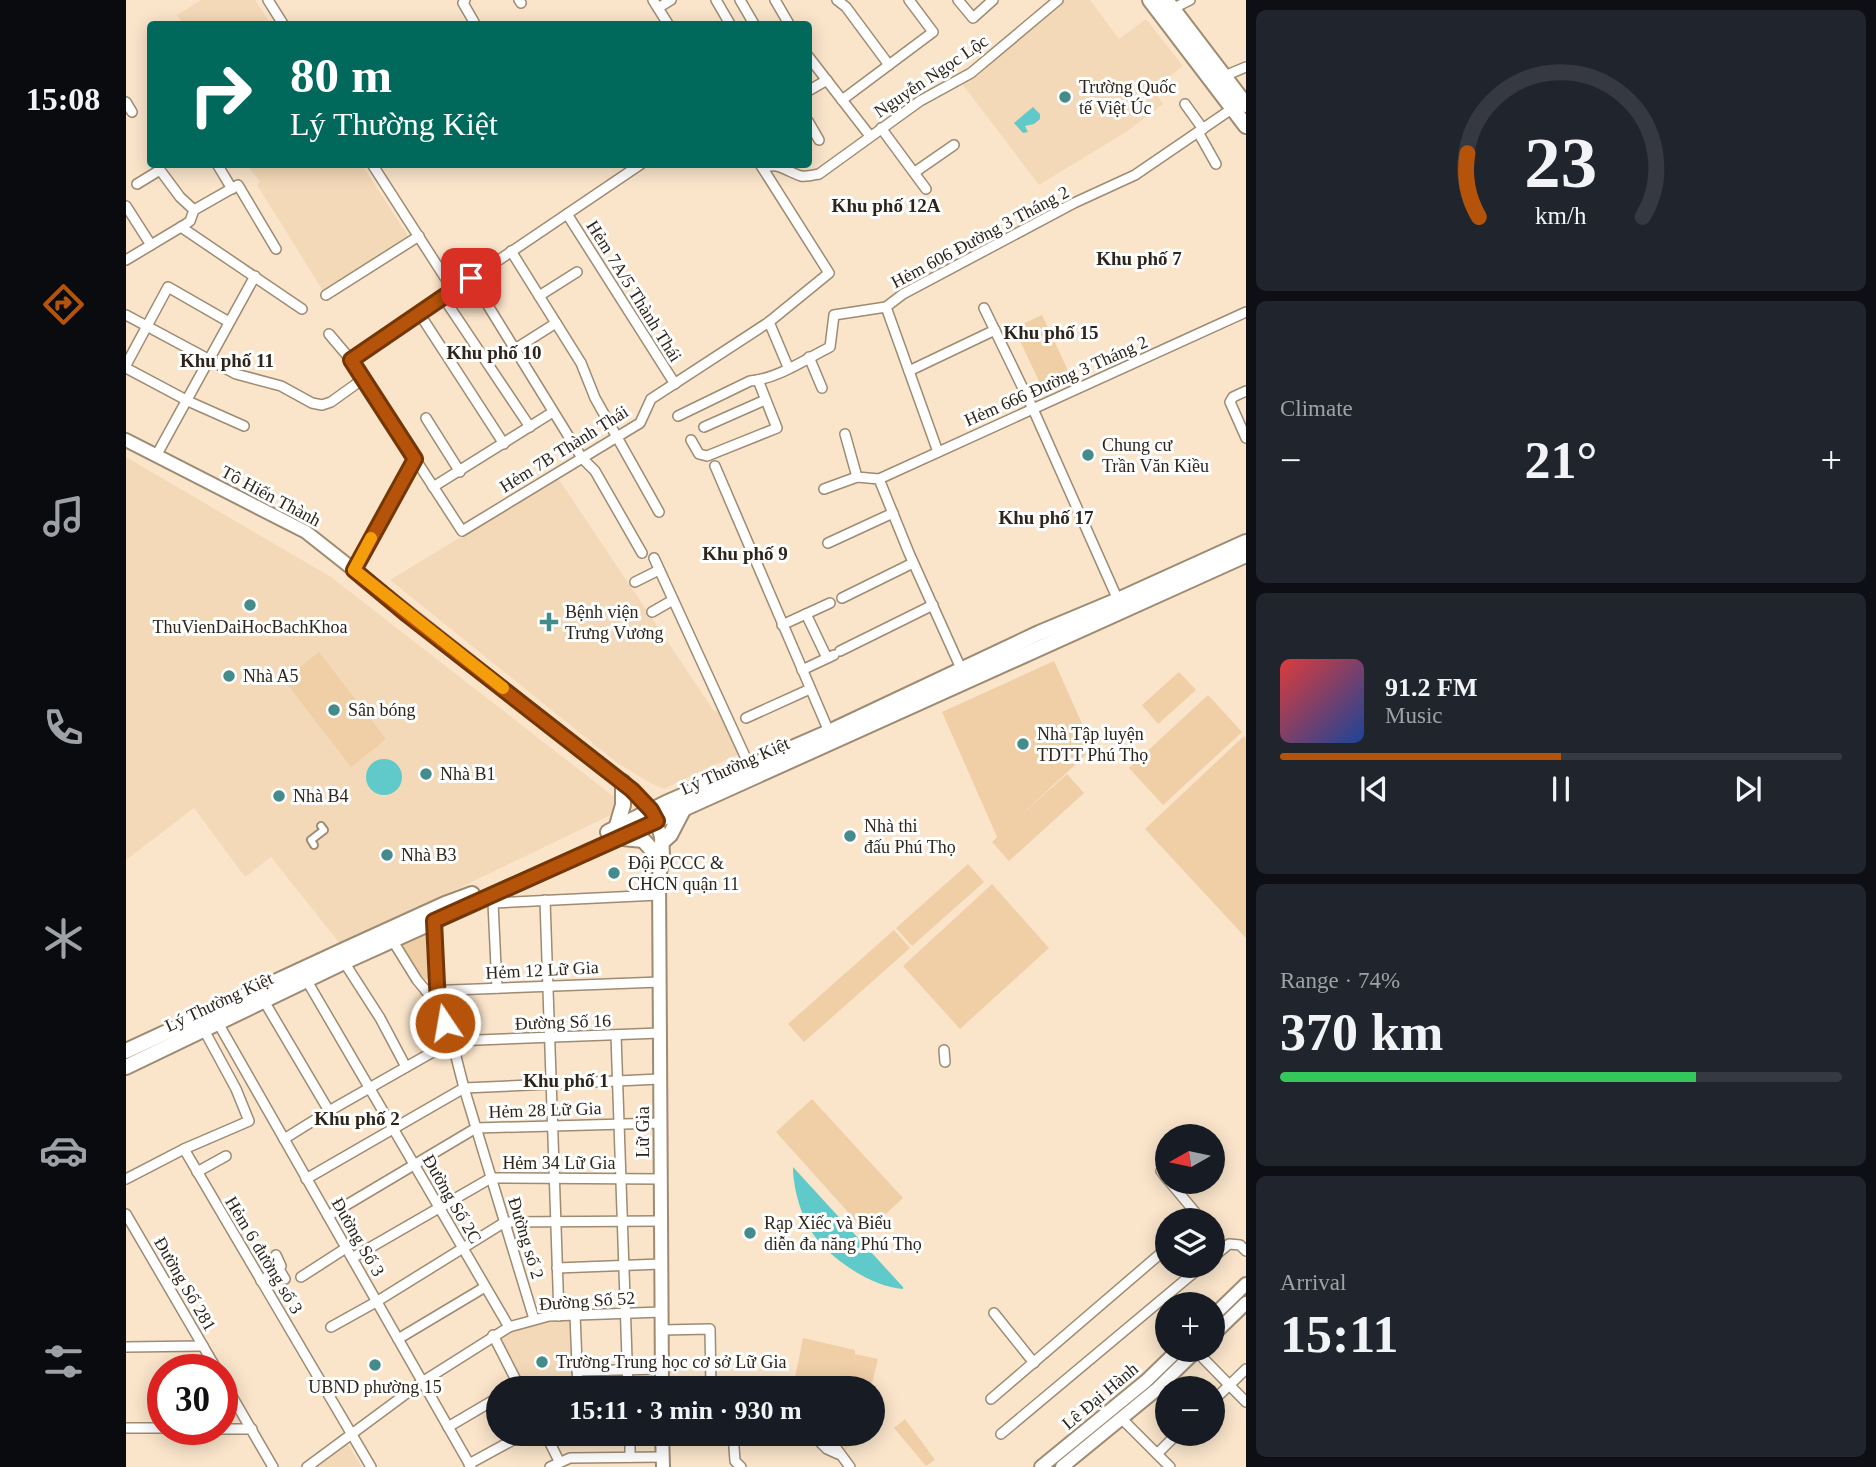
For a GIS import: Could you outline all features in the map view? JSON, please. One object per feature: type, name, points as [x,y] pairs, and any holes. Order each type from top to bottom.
[{"type":"main road","points":[[1150,0],[1240,105],[1246,126]]},
{"type":"main road","points":[[1169,4],[1218,79]]},
{"type":"main road","name":"Tô Hiến Thành","points":[[126,440],[306,532],[622,782],[656,831]]},
{"type":"main road","name":"Lý Thường Kiệt","points":[[964,676],[1039,633],[1246,542]]},
{"type":"main road","name":"Lý Thường Kiệt","points":[[656,831],[683,810],[964,676],[1246,555]]},
{"type":"main road","name":"Lý Thường Kiệt","points":[[126,1051],[390,935],[461,899],[614,834],[656,831],[749,765],[832,738]]},
{"type":"main road","points":[[622,782],[623,805],[614,834],[647,842],[656,831],[670,835],[683,810]]},
{"type":"main road","name":"Lữ Gia","points":[[656,831],[663,863],[659,876],[662,1376]]},
{"type":"main road","name":"Lý Thường Kiệt","points":[[434,915],[491,900],[614,834]]},
{"type":"main road","name":"Lý Thường Kiệt","points":[[126,1067],[344,962],[390,935]]},
{"type":"main road","points":[[1225,1304],[1246,1284]]},
{"type":"main road","points":[[1225,1323],[1246,1303]]},
{"type":"main road","name":"Lê Đại Hành","points":[[1168,1376],[1184,1362]]},
{"type":"main road","name":"Lê Đại Hành","points":[[1041,1467],[1155,1387]]},
{"type":"main road","name":"Lê Đại Hành","points":[[1062,1467],[1122,1419],[1155,1388]]},
{"type":"street","points":[[268,0],[281,21]]},
{"type":"street","points":[[465,0],[463,3],[473,21]]},
{"type":"street","points":[[666,21],[655,4],[671,0]]},
{"type":"street","points":[[716,0],[728,21]]},
{"type":"street","points":[[740,0],[752,21]]},
{"type":"street","points":[[775,0],[787,21]]},
{"type":"street","points":[[837,0],[846,7],[889,65]]},
{"type":"street","points":[[842,100],[933,32],[909,0]]},
{"type":"street","points":[[958,0],[973,18],[993,0]]},
{"type":"street","name":"Nguyễn Ngọc Lộc","points":[[785,168],[803,177],[819,174],[920,101],[971,73],[1058,0]]},
{"type":"street","points":[[1169,4],[1190,0]]},
{"type":"street","points":[[812,61],[870,135]]},
{"type":"street","points":[[1218,79],[1246,67]]},
{"type":"street","points":[[812,89],[827,80]]},
{"type":"street","points":[[126,102],[132,112]]},
{"type":"street","points":[[1185,104],[1201,130],[1216,164]]},
{"type":"street","name":"Hẻm 606 Đường 3 Tháng 2","points":[[678,416],[830,346],[834,315],[886,307],[903,294],[1074,203],[1135,175],[1240,105]]},
{"type":"street","points":[[812,128],[819,140]]},
{"type":"street","points":[[881,128],[926,188]]},
{"type":"street","points":[[915,172],[954,145]]},
{"type":"street","points":[[220,168],[276,249]]},
{"type":"street","points":[[375,168],[453,290]]},
{"type":"street","points":[[351,360],[635,168]]},
{"type":"street","name":"Hẻm 7B Thành Thái","points":[[433,487],[462,531],[640,424],[651,399],[769,322],[829,273],[762,168]]},
{"type":"street","points":[[137,184],[160,170],[194,211]]},
{"type":"street","points":[[126,260],[190,221],[194,211],[235,187]]},
{"type":"street","points":[[126,206],[151,244]]},
{"type":"street","name":"Hẻm 7A/5 Thành Thái","points":[[567,214],[675,384]]},
{"type":"street","points":[[181,227],[302,309]]},
{"type":"street","points":[[326,295],[419,236]]},
{"type":"street","points":[[510,251],[581,363],[595,398],[659,512]]},
{"type":"street","points":[[539,296],[577,272]]},
{"type":"street","points":[[156,456],[255,276]]},
{"type":"street","points":[[471,278],[582,458],[595,471],[642,553]]},
{"type":"street","points":[[229,322],[168,286],[126,367],[187,400],[244,426]]},
{"type":"street","points":[[443,297],[530,427]]},
{"type":"street","points":[[886,307],[938,452]]},
{"type":"street","points":[[984,308],[1033,409],[1118,600]]},
{"type":"street","name":"Hẻm 666 Đường 3 Tháng 2","points":[[879,479],[1246,312]]},
{"type":"street","points":[[419,313],[504,444]]},
{"type":"street","points":[[126,315],[236,374],[288,389],[317,404],[331,402],[363,379]]},
{"type":"street","points":[[769,322],[788,367]]},
{"type":"street","points":[[515,349],[556,323]]},
{"type":"street","points":[[909,371],[995,330]]},
{"type":"street","points":[[329,334],[351,360],[433,487],[553,412]]},
{"type":"street","points":[[809,357],[822,388]]},
{"type":"street","points":[[691,440],[699,454],[707,456],[777,428],[758,380]]},
{"type":"street","points":[[1246,391],[1233,397],[1230,402],[1246,438]]},
{"type":"street","points":[[704,427],[765,400]]},
{"type":"street","points":[[426,418],[460,472]]},
{"type":"street","points":[[845,435],[857,477]]},
{"type":"street","points":[[354,570],[415,459]]},
{"type":"street","points":[[715,466],[832,738]]},
{"type":"street","points":[[824,489],[857,477],[879,479],[964,676]]},
{"type":"street","points":[[828,543],[893,513]]},
{"type":"street","points":[[654,558],[749,765]]},
{"type":"street","points":[[842,598],[914,563]]},
{"type":"street","points":[[635,582],[659,570]]},
{"type":"street","points":[[652,612],[673,600]]},
{"type":"street","points":[[782,625],[830,603]]},
{"type":"street","points":[[802,670],[933,605]]},
{"type":"street","points":[[806,614],[833,655]]},
{"type":"street","points":[[746,718],[810,689]]},
{"type":"street","points":[[314,845],[311,840],[324,830],[321,826]]},
{"type":"street","points":[[497,988],[491,900],[659,895]]},
{"type":"street","points":[[545,900],[559,1316]]},
{"type":"street","points":[[434,915],[438,1005]]},
{"type":"street","points":[[390,935],[417,980],[438,1005]]},
{"type":"street","points":[[344,962],[380,1018],[406,1066]]},
{"type":"street","name":"Đường Số 2C","points":[[306,981],[509,1327]]},
{"type":"street","name":"Hẻm 12 Lữ Gia","points":[[426,991],[660,982]]},
{"type":"street","points":[[264,1001],[328,1111]]},
{"type":"street","name":"Đường số 2","points":[[438,1005],[452,1041],[534,1319]]},
{"type":"street","points":[[126,1180],[184,1149],[248,1121],[211,1026]]},
{"type":"street","name":"Đường Số 3","points":[[211,1026],[284,1139],[470,1465]]},
{"type":"street","name":"Đường Số 16","points":[[284,1139],[452,1041],[660,1033]]},
{"type":"street","points":[[616,1035],[627,1376]]},
{"type":"street","points":[[944,1050],[945,1062]]},
{"type":"street","points":[[306,1179],[464,1088],[660,1079]]},
{"type":"street","name":"Hẻm 28 Lữ Gia","points":[[328,1216],[476,1128],[660,1123]]},
{"type":"street","name":"Hẻm 6 đường số 3","points":[[184,1149],[371,1467]]},
{"type":"street","points":[[197,1172],[226,1156]]},
{"type":"street","name":"Hẻm 34 Lữ Gia","points":[[352,1258],[491,1178],[661,1179]]},
{"type":"street","points":[[1180,1194],[1192,1208]]},
{"type":"street","name":"Đường Số 281","points":[[126,1214],[208,1354]]},
{"type":"street","points":[[331,1327],[505,1222],[661,1221]]},
{"type":"street","points":[[1225,1247],[1228,1244],[1244,1245]]},
{"type":"street","points":[[301,1277],[346,1248]]},
{"type":"street","points":[[276,1255],[281,1266],[279,1269],[285,1279]]},
{"type":"street","points":[[990,1399],[1155,1258]]},
{"type":"street","points":[[557,1268],[661,1264]]},
{"type":"street","points":[[261,1281],[279,1269]]},
{"type":"street","points":[[1001,1434],[1187,1278]]},
{"type":"street","points":[[398,1339],[485,1287]]},
{"type":"street","name":"Đường Số 52","points":[[306,1467],[422,1382],[509,1327],[534,1319],[559,1316],[662,1312]]},
{"type":"street","points":[[994,1313],[1034,1363]]},
{"type":"street","points":[[575,1315],[577,1376]]},
{"type":"street","points":[[662,1330],[710,1329],[711,1376]]},
{"type":"street","points":[[493,1335],[513,1376]]},
{"type":"street","points":[[126,1347],[203,1346]]},
{"type":"street","points":[[1208,1362],[1246,1402]]},
{"type":"street","points":[[577,1371],[662,1369]]},
{"type":"street","points":[[1225,1389],[1246,1369]]},
{"type":"street","points":[[448,1427],[486,1404]]},
{"type":"street","points":[[238,1406],[273,1467]]},
{"type":"street","points":[[1122,1419],[1170,1467]]},
{"type":"street","points":[[126,1428],[147,1428]]},
{"type":"street","points":[[238,1429],[252,1429]]},
{"type":"street","points":[[470,1465],[503,1446]]},
{"type":"street","points":[[552,1446],[559,1461]]},
{"type":"street","points":[[630,1446],[630,1457]]},
{"type":"street","points":[[734,1446],[735,1461],[741,1467]]},
{"type":"street","points":[[823,1446],[838,1454]]},
{"type":"street","points":[[835,1446],[838,1454],[850,1467]]},
{"type":"street","points":[[1157,1454],[1165,1446]]},
{"type":"street","points":[[550,1467],[570,1458],[630,1457],[663,1462]]},
{"type":"shaded area","points":[[201,0],[255,0],[269,21],[181,21],[177,15]]},
{"type":"shaded area","name":"Trường Quốc tế Việt Úc","points":[[1063,0],[1090,0],[1119,39],[1146,19],[1183,66],[1153,89],[1163,104],[1126,132],[1039,185],[963,85],[979,75]]},
{"type":"shaded area","points":[[249,168],[364,168],[410,239],[325,294],[257,185],[260,182]]},
{"type":"shaded area","points":[[1042,315],[1072,379],[1044,392],[1014,328]]},
{"type":"shaded area","points":[[126,457],[331,577],[618,800],[617,812],[341,945],[271,857],[245,877],[194,808],[126,860]]},
{"type":"shaded area","name":"Bệnh viện Trưng Vương","points":[[558,478],[714,711],[719,709],[741,753],[664,789],[652,784],[616,762],[390,580]]},
{"type":"shaded area","points":[[319,652],[386,739],[351,767],[284,680]]},
{"type":"shaded area","points":[[1054,661],[1093,748],[1018,818],[1067,774],[1084,793],[1009,861],[992,842],[997,837],[942,712]]},
{"type":"shaded area","points":[[1179,672],[1196,690],[1158,724],[1142,705]]},
{"type":"shaded area","points":[[1208,695],[1242,732],[1163,805],[1129,768]]},
{"type":"shaded area","points":[[1244,736],[1246,739],[1246,938],[1145,829]]},
{"type":"shaded area","points":[[968,864],[984,882],[912,946],[896,928]]},
{"type":"shaded area","points":[[992,884],[1049,948],[960,1029],[903,966]]},
{"type":"shaded area","points":[[894,930],[910,948],[804,1042],[788,1024]]},
{"type":"shaded area","points":[[428,931],[432,975],[424,980],[402,947],[405,941]]},
{"type":"shaded area","points":[[812,1099],[903,1198],[866,1232],[776,1132]]},
{"type":"shaded area","name":"Trường Trung học cơ sở Lữ Gia","points":[[570,1320],[572,1376],[518,1376],[499,1337],[536,1323]]},
{"type":"shaded area","points":[[803,1338],[855,1350],[855,1354],[878,1359],[874,1376],[795,1376]]},
{"type":"shaded area","points":[[905,1419],[935,1460],[926,1466],[894,1428]]},
{"type":"shaded area","points":[[347,1443],[362,1467],[316,1467]]},
{"type":"water","points":[[1033,107],[1040,114],[1040,119],[1025,126],[1028,132],[1023,133],[1014,123]]},
{"type":"water","points":[[384,759],[397,764],[402,777],[397,790],[384,795],[371,790],[366,777],[371,764]]},
{"type":"water","points":[[793,1167],[903,1289],[879,1284],[855,1272],[824,1247],[811,1231],[799,1204]]},
{"type":"slow traffic","points":[[371,538],[354,570],[503,688]]},
{"type":"place","name":"Trường Quốc tế Việt Úc","points":[[1065,97]]},
{"type":"place","name":"Chung cư Trần Văn Kiều","points":[[1088,455]]},
{"type":"place","name":"ThuVienDaiHocBachKhoa","points":[[250,605]]},
{"type":"place","name":"Bệnh viện Trưng Vương","points":[[549,622]]},
{"type":"place","name":"Nhà A5","points":[[229,676]]},
{"type":"place","name":"Sân bóng","points":[[334,710]]},
{"type":"place","name":"Nhà Tập luyện TDTT Phú Thọ","points":[[1023,744]]},
{"type":"place","name":"Nhà B1","points":[[426,774]]},
{"type":"place","name":"Nhà B4","points":[[279,796]]},
{"type":"place","name":"Nhà thi đấu Phú Thọ","points":[[850,836]]},
{"type":"place","name":"Nhà B3","points":[[387,855]]},
{"type":"place","name":"Đội PCCC & CHCN quận 11","points":[[614,873]]},
{"type":"place","name":"Rạp Xiếc và Biểu diễn đa năng Phú Thọ","points":[[750,1233]]},
{"type":"place","name":"Trường Trung học cơ sở Lữ Gia","points":[[542,1362]]},
{"type":"place","name":"UBND phường 15","points":[[375,1365]]},
{"type":"district","name":"Khu phố 12A","points":[[886,205]]},
{"type":"district","name":"Khu phố 7","points":[[1139,258]]},
{"type":"district","name":"Khu phố 15","points":[[1051,332]]},
{"type":"district","name":"Khu phố 10","points":[[494,352]]},
{"type":"district","name":"Khu phố 11","points":[[227,360]]},
{"type":"district","name":"Khu phố 17","points":[[1046,517]]},
{"type":"district","name":"Khu phố 9","points":[[745,553]]},
{"type":"district","name":"Khu phố 1","points":[[566,1080]]},
{"type":"district","name":"Khu phố 2","points":[[357,1118]]},
{"type":"route","points":[[445,1023],[438,1005],[434,921],[657,821],[651,810],[632,790],[354,570],[415,459],[351,360],[471,278]]}]
